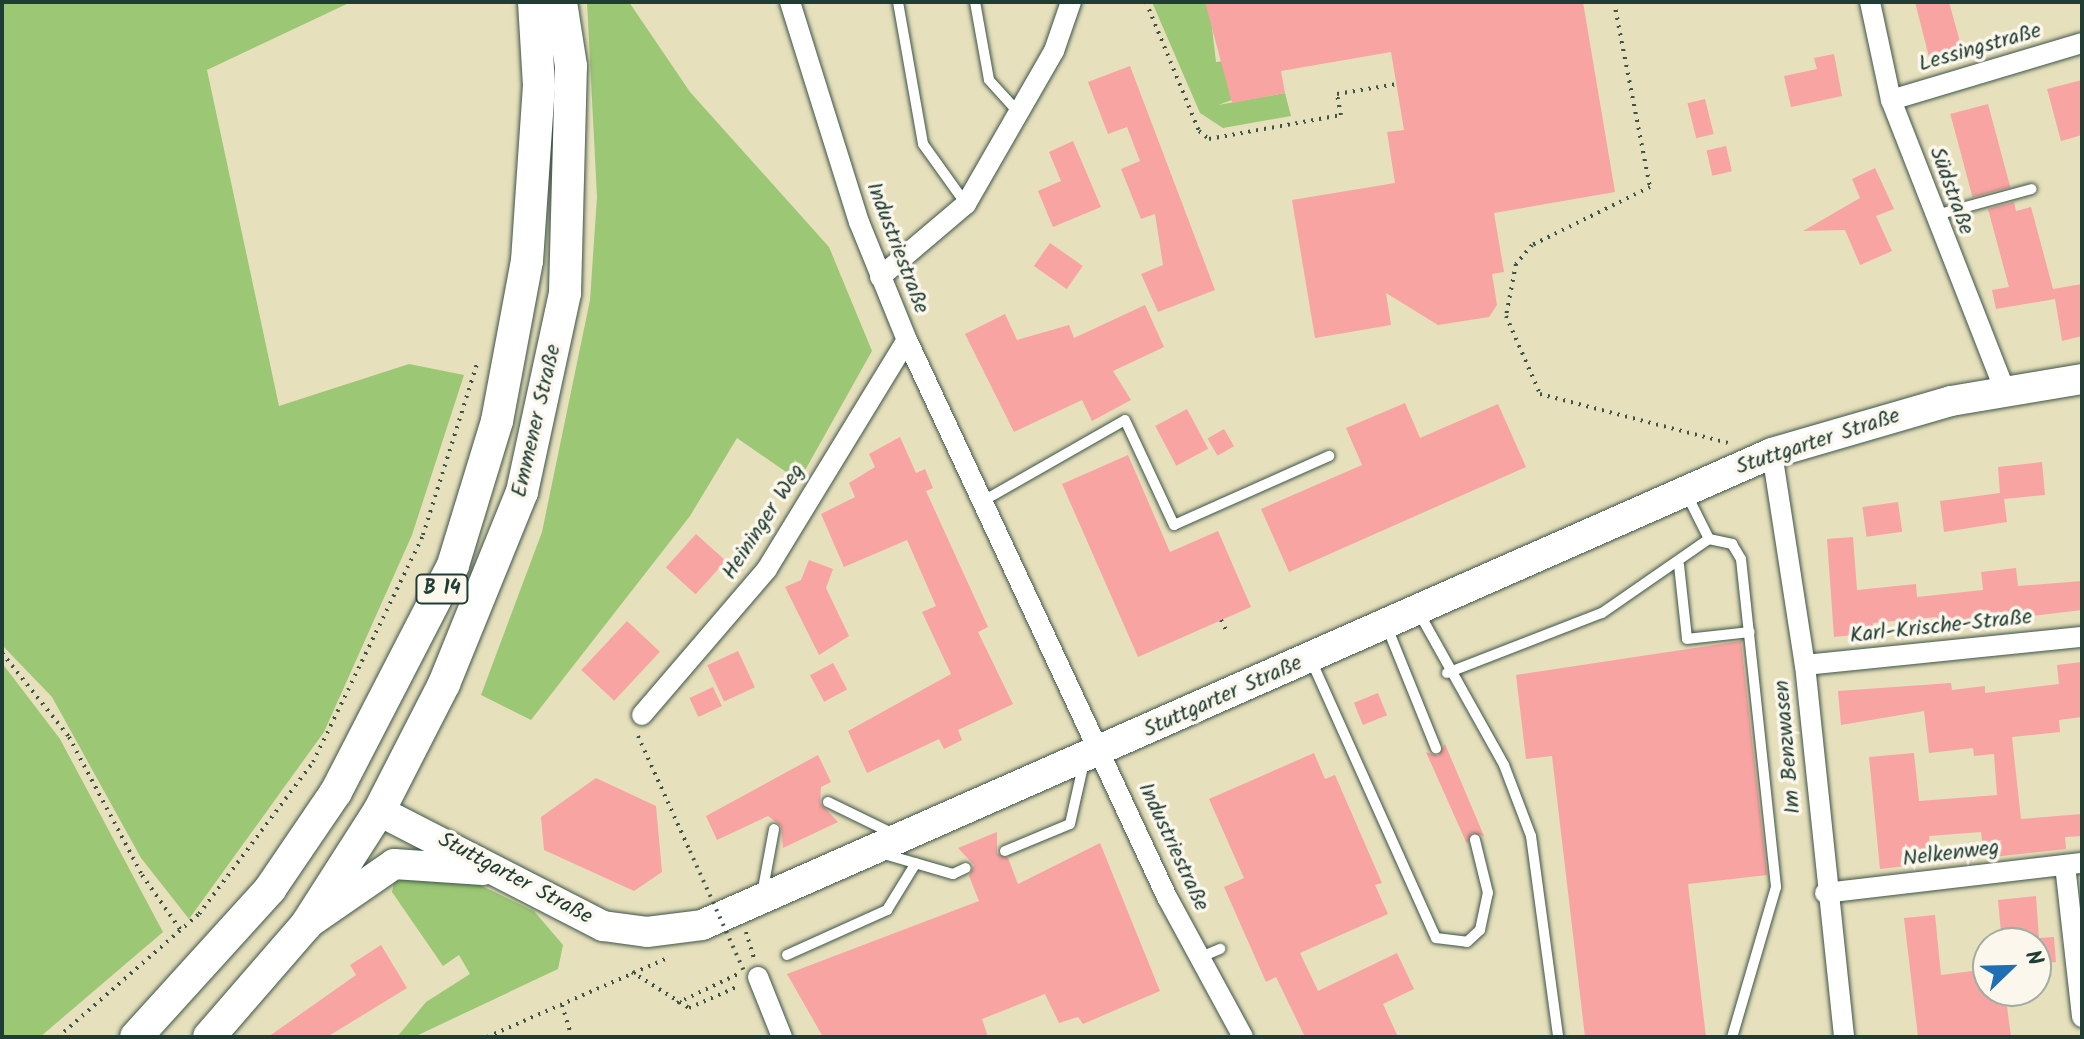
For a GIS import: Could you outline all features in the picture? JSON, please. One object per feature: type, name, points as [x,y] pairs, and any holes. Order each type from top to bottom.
[{"type":"main road","name":"Emmener Straße","points":[[336,792],[453,565],[497,421],[537,168],[534,2]]},
{"type":"main road","name":"Emmener Straße","points":[[379,811],[500,556],[544,410],[573,189],[571,66],[561,2]]},
{"type":"main road","points":[[336,792],[379,811]]},
{"type":"main road","name":"B 14","points":[[136,1037],[270,889],[336,792]]},
{"type":"main road","name":"B 14","points":[[209,1037],[306,925],[379,811]]},
{"type":"street","name":"Industriestraße","points":[[790,2],[880,277],[907,340],[983,501],[1093,755],[1210,953],[1243,1037]]},
{"type":"street","points":[[880,277],[966,204],[1020,114],[1071,2]]},
{"type":"street","name":"Südstraße","points":[[1870,2],[1891,100],[2005,391]]},
{"type":"street","name":"Lessingstraße","points":[[1891,100],[2082,43]]},
{"type":"street","name":"Heininger Weg","points":[[642,715],[767,569],[907,340]]},
{"type":"street","name":"Stuttgarter Straße","points":[[379,811],[603,926],[647,932],[752,915],[874,851],[910,851],[1093,755],[1772,453],[2005,391],[2082,379]]},
{"type":"street","name":"Im Benzwasen","points":[[1772,453],[1805,665],[1825,893],[1844,1037]]},
{"type":"street","name":"Karl-Krische-Straße","points":[[1805,665],[2082,637]]},
{"type":"street","points":[[379,811],[400,845],[425,861]]},
{"type":"street","points":[[306,925],[333,912],[370,875],[425,861],[497,872]]},
{"type":"street","points":[[2073,864],[2082,1017]]},
{"type":"street","name":"Nelkenweg","points":[[1825,893],[2073,864]]},
{"type":"street","points":[[751,974],[782,1037]]},
{"type":"lane","points":[[898,2],[923,144],[966,204]]},
{"type":"lane","points":[[975,2],[989,80],[1020,114]]},
{"type":"lane","points":[[1936,215],[2032,189]]},
{"type":"lane","points":[[983,501],[1125,420],[1174,525],[1329,456]]},
{"type":"lane","points":[[1685,491],[1709,539]]},
{"type":"lane","points":[[1447,673],[1602,613],[1679,565],[1709,539]]},
{"type":"lane","points":[[1709,539],[1732,544],[1741,559],[1776,887],[1732,1037]]},
{"type":"lane","points":[[1679,565],[1687,639],[1750,632]]},
{"type":"lane","points":[[1418,609],[1447,673],[1504,765],[1531,836],[1558,1037]]},
{"type":"lane","points":[[1386,625],[1436,748]]},
{"type":"lane","points":[[1311,658],[1436,938],[1467,942],[1480,930],[1488,893],[1475,840]]},
{"type":"lane","points":[[1005,851],[1070,824],[1093,755]]},
{"type":"lane","points":[[828,802],[953,874],[966,868]]},
{"type":"lane","points":[[752,915],[774,829]]},
{"type":"lane","points":[[787,955],[887,910],[910,851]]},
{"type":"path","points":[[1146,2],[1199,131],[1209,139],[1341,115],[1337,94],[1397,84]]},
{"type":"path","points":[[1614,2],[1650,187],[1532,245],[1516,264],[1506,316],[1540,394],[1729,444],[1742,466]]},
{"type":"path","points":[[58,1037],[182,932],[228,883],[340,717],[423,535],[480,352]]},
{"type":"path","points":[[1221,620],[1226,630]]},
{"type":"path","points":[[2,653],[69,737],[142,875],[182,932]]},
{"type":"path","points":[[644,751],[751,974]]},
{"type":"path","points":[[751,974],[752,915]]},
{"type":"path","points":[[487,1037],[632,972],[676,1003],[689,1008],[751,974]]},
{"type":"path","points":[[676,1003],[751,974]]},
{"type":"path","points":[[561,1004],[572,1037]]},
{"type":"green space","points":[[2,2],[351,2],[207,70],[279,406],[409,364],[464,375],[412,535],[324,732],[189,919],[141,858],[52,697],[2,645]]},
{"type":"green space","points":[[587,2],[629,2],[690,92],[829,247],[872,351],[799,481],[737,438],[690,516],[531,720],[481,695],[542,532],[590,300],[597,197]]},
{"type":"green space","points":[[1152,2],[1209,2],[1216,62],[1225,61],[1232,100],[1218,105],[1285,93],[1291,116],[1223,128],[1200,113]]},
{"type":"green space","points":[[2,663],[60,739],[163,932],[40,1037],[2,1037]]},
{"type":"green space","points":[[411,877],[478,884],[534,911],[563,945],[558,969],[414,1037],[397,1037],[426,1002],[470,974],[459,955],[443,966],[392,892],[394,882]]},
{"type":"building","points":[[1205,2],[1583,2],[1615,192],[1494,213],[1504,272],[1492,274],[1497,305],[1489,317],[1438,325],[1386,293],[1391,325],[1315,338],[1292,200],[1395,183],[1387,132],[1404,130],[1391,52],[1281,71],[1285,93],[1232,103]]},
{"type":"building","points":[[1915,2],[1949,2],[1962,49],[1929,57]]},
{"type":"building","points":[[1834,54],[1842,96],[1791,107],[1784,76],[1817,69],[1814,58]]},
{"type":"building","points":[[1130,66],[1215,290],[1158,312],[1141,274],[1163,265],[1155,214],[1141,219],[1121,169],[1140,161],[1127,127],[1108,134],[1088,82]]},
{"type":"building","points":[[2082,80],[2082,135],[2061,141],[2047,89]]},
{"type":"building","points":[[1705,99],[1714,134],[1696,138],[1688,103]]},
{"type":"building","points":[[1988,104],[2010,187],[1973,197],[1950,114]]},
{"type":"building","points":[[1073,141],[1101,207],[1053,227],[1038,191],[1061,181],[1049,152]]},
{"type":"building","points":[[1726,146],[1732,171],[1712,176],[1707,150]]},
{"type":"building","points":[[1875,168],[1894,209],[1876,216],[1892,251],[1860,265],[1845,230],[1803,231],[1860,198],[1852,179]]},
{"type":"building","points":[[2014,202],[2016,211],[2031,207],[2053,289],[2082,284],[2082,336],[2062,341],[2055,299],[1996,309],[1992,290],[2009,287],[1988,209]]},
{"type":"building","points":[[1050,243],[1083,266],[1067,289],[1034,266]]},
{"type":"building","points":[[1145,305],[1164,347],[1113,371],[1131,400],[1092,421],[1082,400],[1014,432],[965,334],[1005,314],[1017,340],[1069,325],[1074,338]]},
{"type":"building","points":[[1405,403],[1420,438],[1498,404],[1526,467],[1289,572],[1261,509],[1362,465],[1346,428]]},
{"type":"building","points":[[1187,409],[1208,449],[1176,466],[1155,426]]},
{"type":"building","points":[[1224,429],[1234,446],[1218,456],[1208,438]]},
{"type":"building","points":[[900,437],[916,473],[925,469],[933,488],[926,491],[988,627],[978,632],[1013,704],[958,730],[962,740],[944,749],[939,739],[867,773],[848,731],[951,674],[922,612],[936,606],[907,540],[844,567],[821,514],[855,497],[849,483],[875,467],[869,454]]},
{"type":"building","points":[[1128,455],[1170,552],[1218,531],[1251,607],[1138,657],[1062,484]]},
{"type":"building","points":[[2042,462],[2045,495],[2004,499],[2007,522],[1944,532],[1940,501],[2000,493],[1998,467]]},
{"type":"building","points":[[1898,502],[1902,532],[1867,537],[1862,507]]},
{"type":"building","points":[[696,534],[726,561],[696,594],[666,567]]},
{"type":"building","points":[[1853,537],[1857,590],[1916,584],[1917,597],[1983,590],[1981,572],[2016,568],[2018,586],[2082,581],[2082,610],[1938,627],[1937,617],[1873,623],[1874,633],[1834,637],[1827,539]]},
{"type":"building","points":[[809,560],[833,569],[826,588],[849,636],[819,655],[785,587],[801,580]]},
{"type":"building","points":[[627,621],[660,652],[614,701],[581,670]]},
{"type":"building","points":[[1741,641],[1767,875],[1688,884],[1706,1037],[1585,1037],[1552,756],[1526,759],[1516,675]]},
{"type":"building","points":[[738,651],[755,687],[724,702],[707,665]]},
{"type":"building","points":[[2082,662],[2082,717],[2059,720],[2060,732],[2012,737],[2021,819],[2082,814],[2082,836],[2065,837],[2066,849],[1984,858],[1981,832],[1929,836],[1932,863],[1880,869],[1869,757],[1914,753],[1919,801],[1997,795],[1994,754],[1974,756],[1973,748],[1929,753],[1924,711],[1841,725],[1838,691],[1951,683],[1952,690],[1985,686],[1985,693],[2059,684],[2057,665]]},
{"type":"building","points":[[833,663],[847,689],[824,702],[810,675]]},
{"type":"building","points":[[713,687],[722,706],[698,717],[689,698]]},
{"type":"building","points":[[1378,693],[1387,715],[1363,725],[1354,703]]},
{"type":"building","points":[[1445,744],[1484,836],[1472,833],[1467,844],[1426,752],[1438,756]]},
{"type":"building","points":[[1314,753],[1325,779],[1335,775],[1382,883],[1375,885],[1388,914],[1300,953],[1318,991],[1397,953],[1414,989],[1383,1004],[1398,1037],[1305,1037],[1276,977],[1266,982],[1224,887],[1244,878],[1209,799]]},
{"type":"building","points":[[818,755],[831,782],[821,787],[820,803],[838,822],[783,848],[781,826],[768,816],[717,840],[706,816]]},
{"type":"building","points":[[596,778],[656,806],[662,872],[634,891],[544,850],[541,817]]},
{"type":"building","points":[[997,832],[997,853],[1008,858],[1018,884],[1100,843],[1160,991],[1083,1024],[1078,1017],[1059,1023],[1045,994],[982,1019],[988,1037],[823,1037],[787,974],[979,901],[969,876],[974,865],[958,848]]},
{"type":"building","points":[[2036,896],[2038,927],[2001,927],[1998,900]]},
{"type":"building","points":[[1935,915],[1941,975],[1972,971],[1972,1007],[2007,1007],[2011,1037],[1918,1037],[1904,918]]},
{"type":"building","points":[[2052,937],[2054,937],[2056,962],[2052,962]]},
{"type":"building","points":[[381,945],[407,988],[327,1037],[268,1037],[356,975],[350,965]]}]
